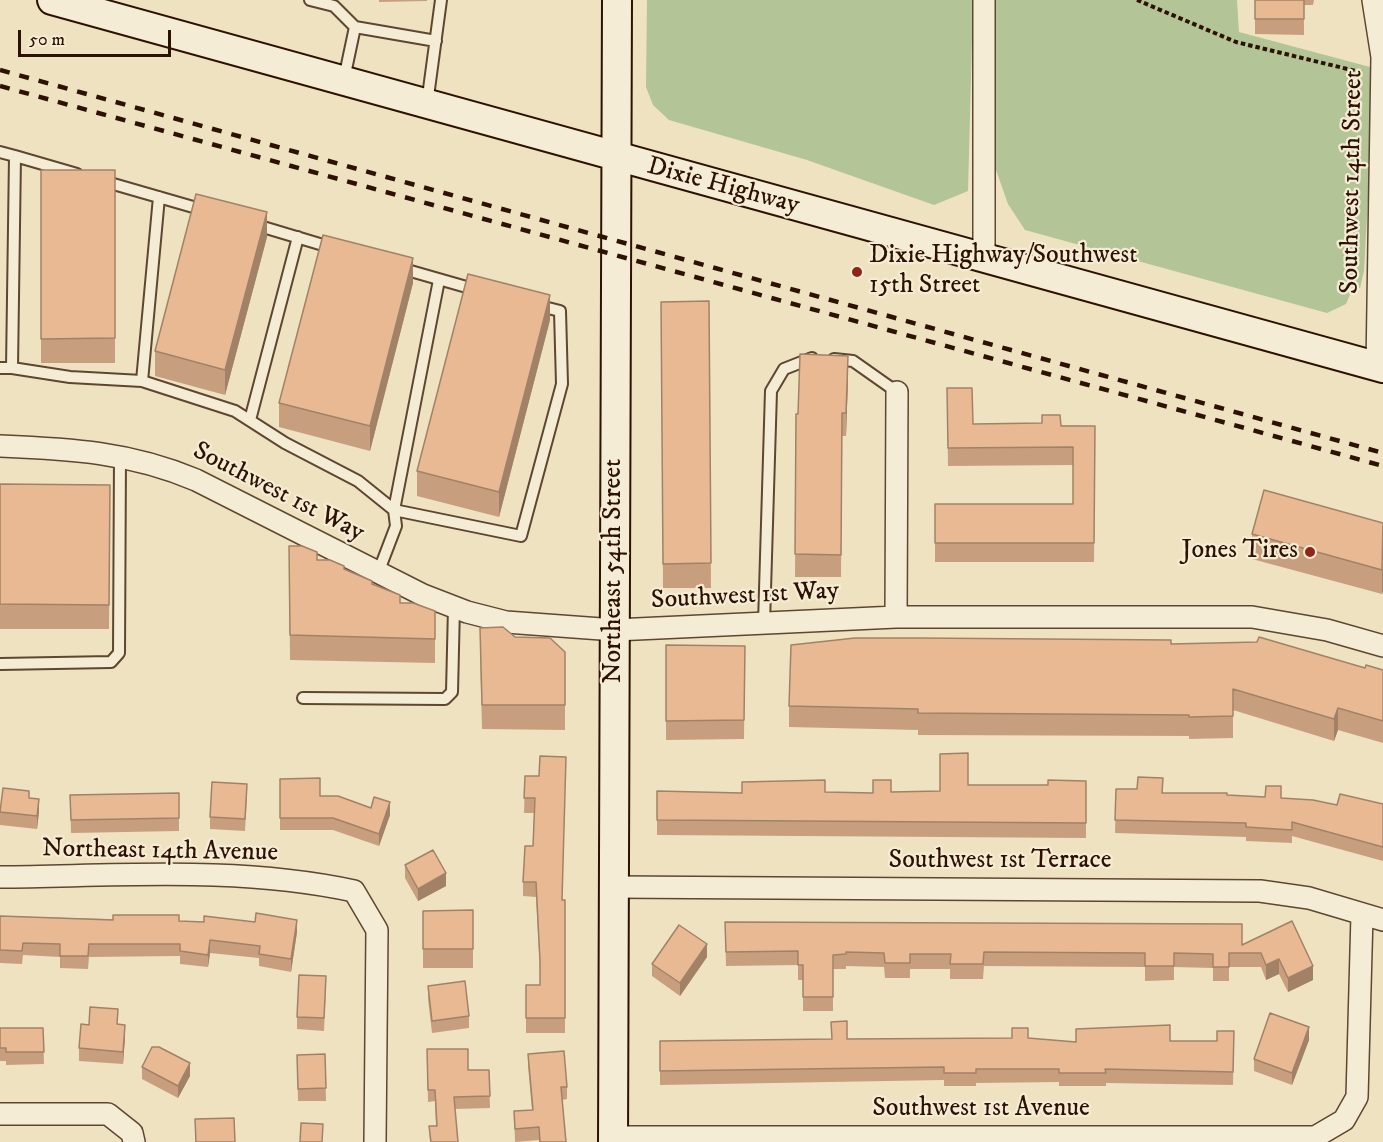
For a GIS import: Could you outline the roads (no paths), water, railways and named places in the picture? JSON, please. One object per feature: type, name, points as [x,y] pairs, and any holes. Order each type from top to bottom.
[{"type":"main road","name":"Dixie Highway","points":[[52,0],[1380,367]]},
{"type":"main road","name":"Northeast 54th Street","points":[[613,1139],[617,0]]},
{"type":"street","points":[[984,0],[984,258]]},
{"type":"street","name":"Southwest 14th Street","points":[[1372,0],[1382,57],[1380,367]]},
{"type":"street","points":[[896,617],[897,392]]},
{"type":"street","name":"Southwest 1st Way","points":[[0,446],[84,450],[160,465],[196,480],[378,573],[454,607],[506,622],[615,630],[896,617],[1252,617],[1327,630],[1383,646]]},
{"type":"street","name":"Northeast 14th Avenue","points":[[0,877],[240,875],[313,882],[354,891],[377,930],[375,1142]]},
{"type":"street","name":"Southwest 1st Terrace","points":[[613,887],[1260,891],[1309,898],[1383,920]]},
{"type":"street","name":"Southwest 1st Avenue","points":[[613,1139],[1315,1137],[1344,1120],[1357,1097],[1362,915]]},
{"type":"street","points":[[0,1114],[108,1114],[133,1138]]},
{"type":"lane","points":[[310,0],[334,6],[355,27],[436,41]]},
{"type":"lane","points":[[427,104],[441,0]]},
{"type":"lane","points":[[344,81],[355,27]]},
{"type":"lane","points":[[0,152],[222,215]]},
{"type":"lane","points":[[12,368],[15,156]]},
{"type":"lane","points":[[142,381],[159,197]]},
{"type":"lane","points":[[244,221],[342,250]]},
{"type":"lane","points":[[250,420],[298,237]]},
{"type":"lane","points":[[385,264],[494,295]]},
{"type":"lane","points":[[378,573],[396,526],[394,510],[439,280]]},
{"type":"lane","points":[[0,368],[70,377],[142,381],[235,411],[285,443],[358,481],[394,510],[521,536],[562,384],[560,312],[527,303]]},
{"type":"lane","points":[[764,623],[771,391],[784,369],[809,358],[853,361],[897,392]]},
{"type":"lane","points":[[0,664],[111,662],[120,653],[115,492],[120,456]]},
{"type":"lane","points":[[303,698],[445,699],[452,692],[454,607]]},
{"type":"railway","points":[[0,70],[1383,453]]},
{"type":"railway","points":[[0,86],[1383,466]]},
{"type":"place","name":"Dixie Highway/Southwest 15th Street","points":[[857,272]]},
{"type":"place","name":"Jones Tires","points":[[1310,552]]}]
